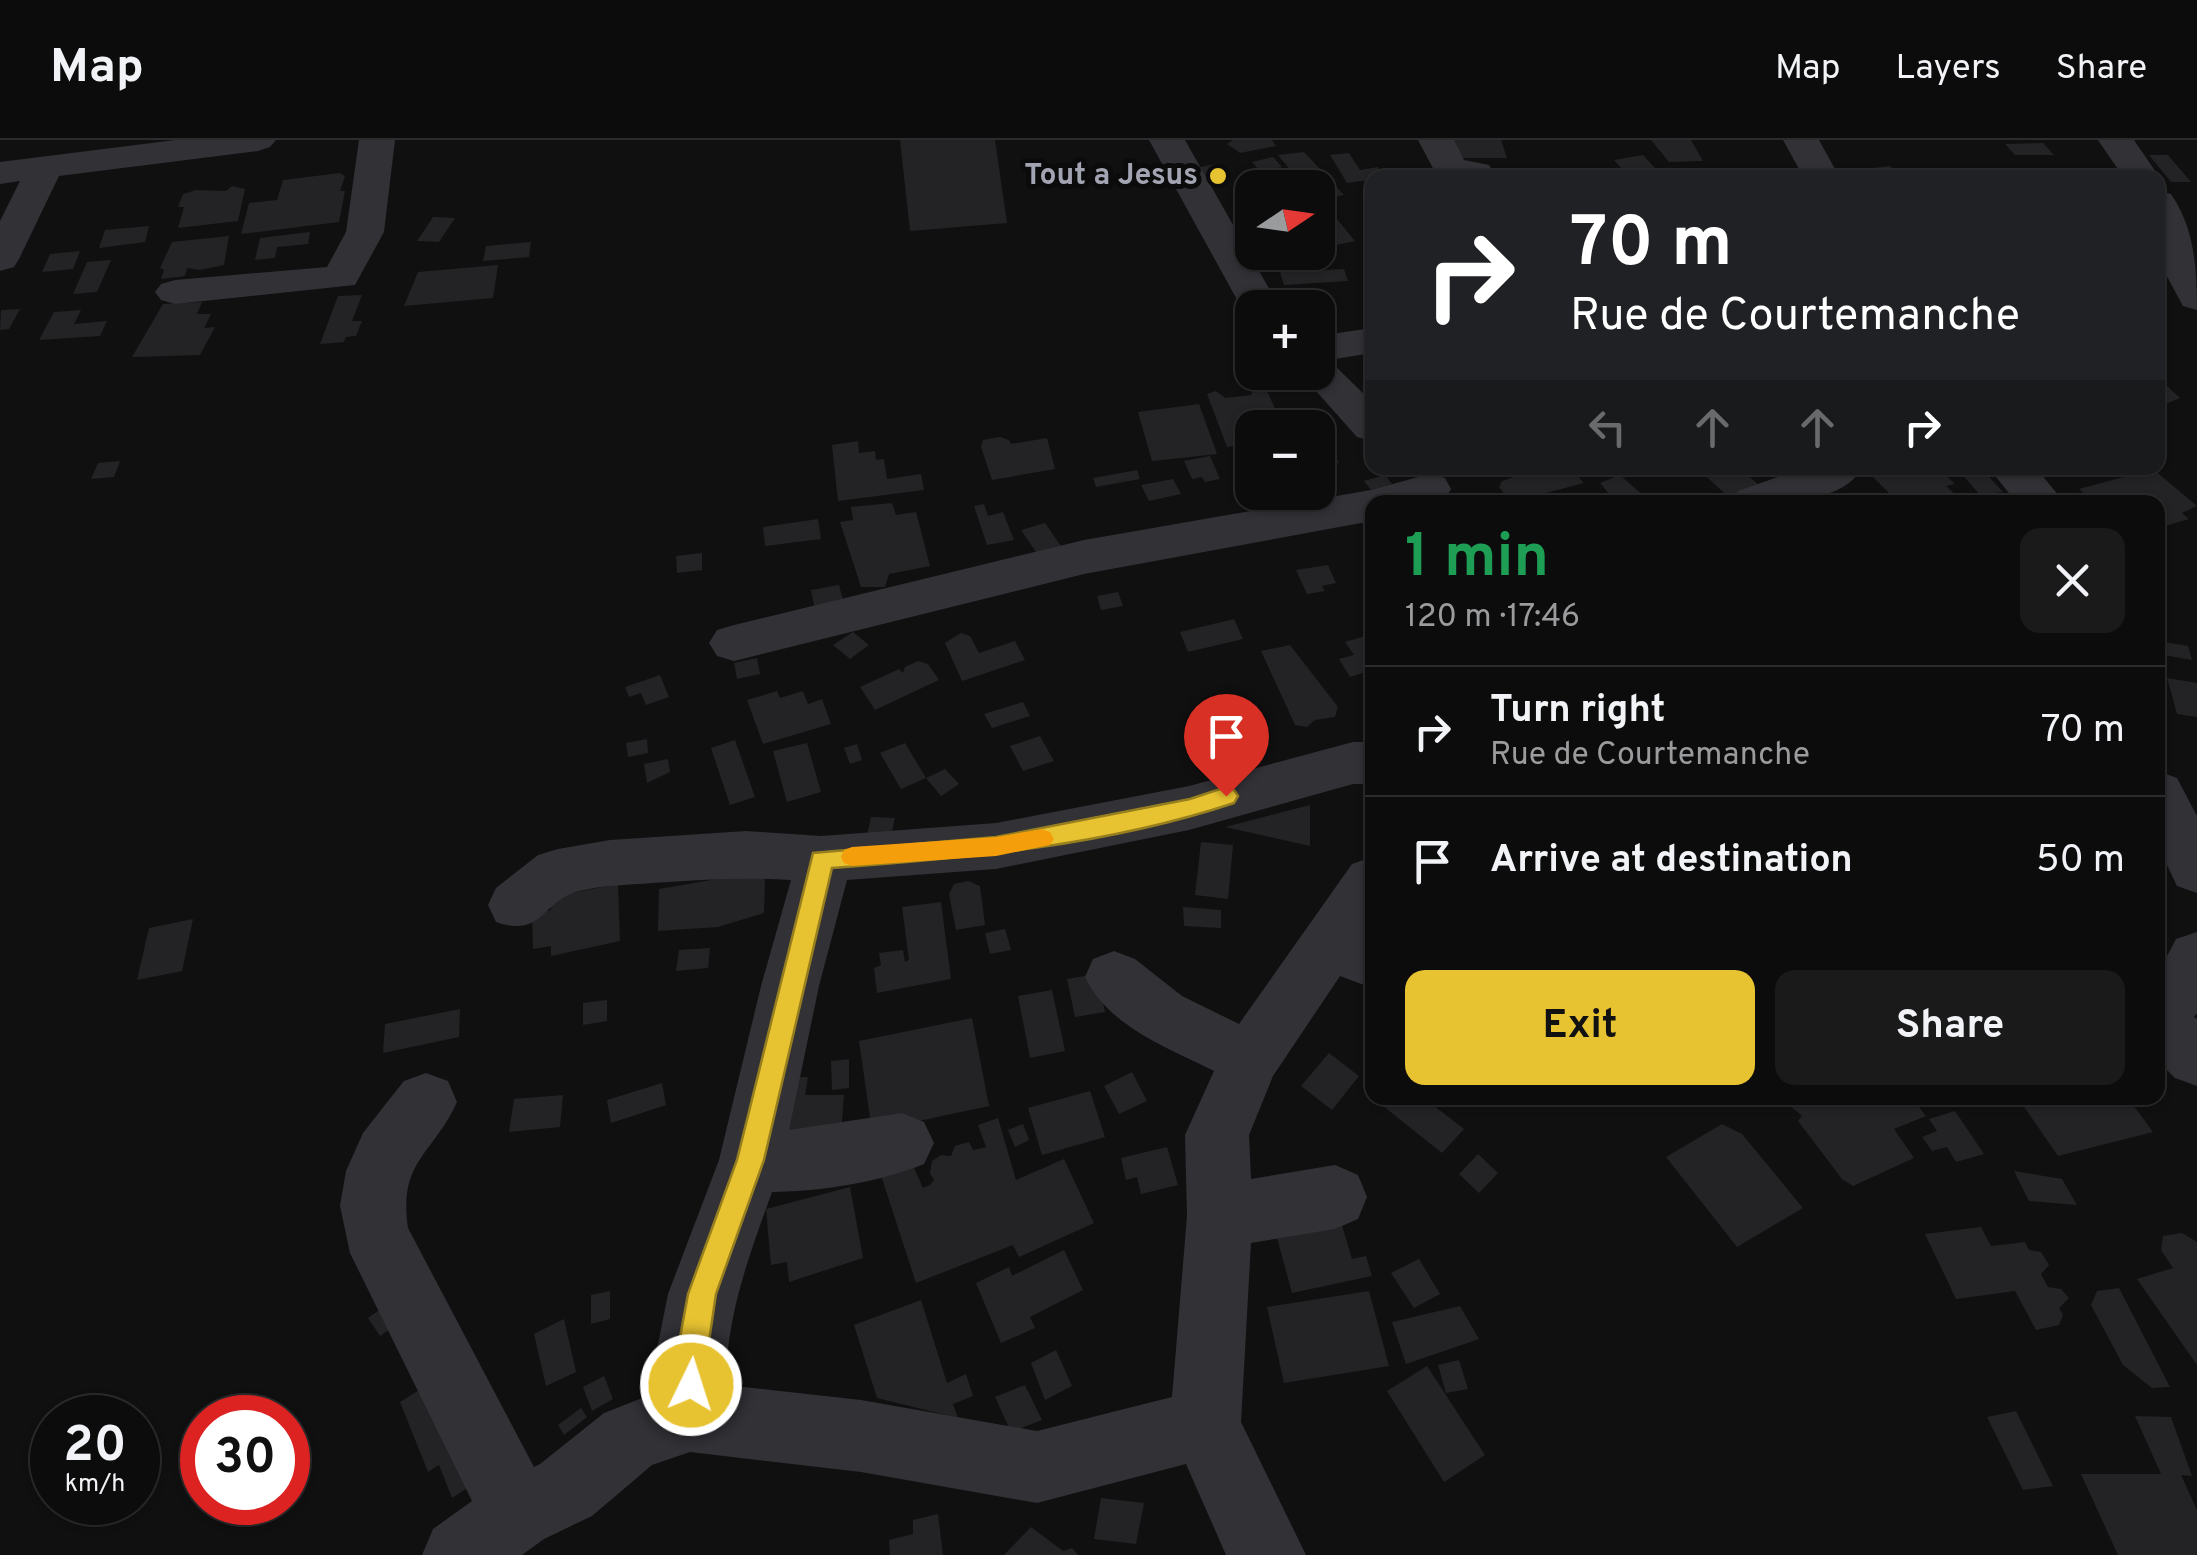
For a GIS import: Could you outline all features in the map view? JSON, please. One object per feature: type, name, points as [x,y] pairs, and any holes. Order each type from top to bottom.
[{"type":"street","points":[[0,173],[258,140]]},
{"type":"street","points":[[175,292],[341,277],[365,232],[377,140]]},
{"type":"street","points":[[1167,140],[1250,290]]},
{"type":"street","points":[[1801,140],[1818,170]]},
{"type":"street","points":[[2116,140],[2137,170]]},
{"type":"street","points":[[0,259],[45,167]]},
{"type":"street","points":[[2165,212],[2184,241],[2173,254],[2197,298]]},
{"type":"street","points":[[1335,346],[1365,342]]},
{"type":"street","points":[[1335,388],[1365,420]]},
{"type":"street","points":[[1773,495],[1827,475]]},
{"type":"street","points":[[2017,475],[2035,495]]},
{"type":"street","points":[[1401,495],[1426,486]]},
{"type":"street","points":[[734,643],[1084,557],[1365,507]]},
{"type":"street","points":[[516,905],[558,872],[746,854],[821,859],[960,850],[1048,838],[1190,808],[1354,762],[1365,763]]},
{"type":"street","points":[[2165,806],[2197,870]]},
{"type":"street","points":[[690,1416],[691,1354],[702,1294],[750,1160],[790,986],[820,882],[821,859]]},
{"type":"street","points":[[1269,1555],[1246,1518],[1205,1424],[1220,1216],[1217,1134],[1250,1059],[1351,954],[1365,905]]},
{"type":"street","points":[[2165,1011],[2190,978],[2197,957]]},
{"type":"street","points":[[1114,977],[1161,1015],[1250,1059]]},
{"type":"street","points":[[2165,1027],[2197,1058]]},
{"type":"street","points":[[426,1102],[380,1160],[370,1216],[383,1253],[518,1514]]},
{"type":"street","points":[[750,1160],[775,1163],[822,1158],[902,1143]]},
{"type":"street","points":[[1220,1216],[1335,1197]]},
{"type":"street","points":[[459,1555],[518,1514],[566,1490],[629,1438],[690,1416],[861,1436],[1037,1467],[1205,1424]]},
{"type":"building","points":[[900,140],[995,140],[1007,223],[910,231]]},
{"type":"building","points":[[1233,140],[1272,140],[1276,146],[1240,153],[1227,144]]},
{"type":"building","points":[[1450,140],[1501,140],[1507,158],[1455,158]]},
{"type":"building","points":[[1651,140],[1691,140],[1703,161],[1669,162]]},
{"type":"building","points":[[2043,143],[2054,155],[2015,155],[2005,144]]},
{"type":"building","points":[[1304,152],[1321,170],[1290,170],[1278,155]]},
{"type":"building","points":[[1349,153],[1360,170],[1378,167],[1380,170],[1365,170],[1365,181],[1347,183],[1330,155]]},
{"type":"building","points":[[1643,155],[1657,170],[1623,170],[1614,160]]},
{"type":"building","points":[[2149,155],[2168,155],[2191,182],[2171,182]]},
{"type":"building","points":[[1273,157],[1282,167],[1259,170],[1252,162]]},
{"type":"building","points":[[1216,164],[1226,182],[1210,185],[1200,167]]},
{"type":"building","points":[[1890,166],[1894,170],[1855,170]]},
{"type":"building","points":[[340,173],[345,176],[340,191],[345,191],[339,222],[241,234],[249,203],[277,200],[283,180]]},
{"type":"building","points":[[232,186],[245,189],[238,221],[178,228],[184,207],[178,207],[183,194],[196,190],[226,191]]},
{"type":"building","points":[[433,217],[455,218],[439,242],[417,241]]},
{"type":"building","points":[[1336,218],[1355,241],[1335,245]]},
{"type":"building","points":[[149,226],[145,242],[99,248],[105,230]]},
{"type":"building","points":[[310,232],[308,244],[277,247],[275,258],[255,260],[260,238]]},
{"type":"building","points":[[229,236],[224,265],[200,270],[187,268],[185,276],[161,279],[164,270],[160,268],[172,242]]},
{"type":"building","points":[[531,242],[529,257],[483,261],[486,246]]},
{"type":"building","points":[[80,251],[73,269],[42,272],[50,254]]},
{"type":"building","points":[[111,260],[97,292],[73,294],[87,262]]},
{"type":"building","points":[[498,265],[493,298],[404,306],[418,272]]},
{"type":"building","points":[[1344,269],[1348,281],[1284,285],[1280,272],[1335,270]]},
{"type":"building","points":[[362,295],[352,321],[362,321],[356,336],[346,337],[344,342],[320,344],[338,296]]},
{"type":"building","points":[[202,302],[197,314],[211,314],[204,328],[215,327],[200,355],[132,357],[163,304]]},
{"type":"building","points":[[20,309],[9,329],[0,330],[1,310]]},
{"type":"building","points":[[81,310],[74,324],[107,321],[100,336],[39,340],[54,312]]},
{"type":"building","points":[[2165,384],[2180,398],[2165,404]]},
{"type":"building","points":[[1254,390],[1268,393],[1276,410],[1235,410],[1235,446],[1227,447],[1207,394],[1216,391],[1225,398],[1251,395]]},
{"type":"building","points":[[1199,404],[1217,454],[1152,461],[1138,412]]},
{"type":"building","points":[[1000,437],[1011,444],[1047,438],[1055,469],[992,480],[981,447],[983,440]]},
{"type":"building","points":[[858,441],[859,453],[875,451],[876,460],[884,459],[887,479],[921,474],[924,490],[838,501],[832,445]]},
{"type":"building","points":[[1210,456],[1220,479],[1192,479],[1184,461]]},
{"type":"building","points":[[120,461],[114,477],[91,479],[98,463]]},
{"type":"building","points":[[1137,470],[1140,479],[1096,487],[1093,478]]},
{"type":"building","points":[[1385,475],[1392,484],[1371,490],[1364,481]]},
{"type":"building","points":[[1520,475],[1577,475],[1584,483],[1538,495],[1505,495],[1499,487],[1502,481]]},
{"type":"building","points":[[1620,475],[1643,495],[1610,495],[1600,483]]},
{"type":"building","points":[[1705,475],[1748,475],[1764,490],[1750,495],[1726,495]]},
{"type":"building","points":[[1945,475],[1955,484],[1946,486],[1956,495],[1891,495],[1873,477]]},
{"type":"building","points":[[1963,475],[1987,475],[2003,492],[1980,495]]},
{"type":"building","points":[[2131,475],[2160,475],[2197,506],[2182,513],[2189,519],[2165,526],[2165,495],[2086,495],[2079,489]]},
{"type":"building","points":[[1173,479],[1181,494],[1149,501],[1141,485]]},
{"type":"building","points":[[892,503],[896,515],[916,512],[930,566],[889,574],[885,587],[861,587],[840,522],[853,520],[851,507]]},
{"type":"building","points":[[984,504],[988,516],[1003,512],[1014,540],[987,545],[974,506]]},
{"type":"building","points":[[818,519],[821,539],[765,546],[763,527]]},
{"type":"building","points":[[1045,523],[1063,549],[1038,555],[1021,530]]},
{"type":"building","points":[[702,553],[702,570],[677,573],[676,556]]},
{"type":"building","points":[[1328,565],[1336,583],[1322,586],[1325,591],[1307,594],[1296,570]]},
{"type":"building","points":[[839,585],[844,604],[815,610],[811,590]]},
{"type":"building","points":[[1118,592],[1123,606],[1101,610],[1097,596]]},
{"type":"building","points":[[1234,619],[1243,639],[1188,652],[1180,632]]},
{"type":"building","points":[[853,632],[869,645],[850,659],[833,645]]},
{"type":"building","points":[[961,633],[970,636],[979,653],[1015,641],[1025,660],[962,681],[945,643]]},
{"type":"building","points":[[1365,636],[1365,672],[1350,677],[1339,659],[1354,655],[1345,642]]},
{"type":"building","points":[[2165,642],[2188,646],[2192,660],[2165,655]]},
{"type":"building","points":[[1290,645],[1338,707],[1335,717],[1315,720],[1307,727],[1295,725],[1261,651]]},
{"type":"building","points":[[757,658],[760,674],[737,679],[734,663]]},
{"type":"building","points":[[918,661],[928,664],[939,680],[875,710],[860,687],[899,669],[903,673],[905,667]]},
{"type":"building","points":[[660,675],[669,697],[646,705],[641,693],[629,697],[625,687]]},
{"type":"building","points":[[2167,678],[2197,683],[2197,717],[2177,714]]},
{"type":"building","points":[[777,691],[780,698],[803,691],[808,704],[822,699],[831,724],[763,744],[747,700]]},
{"type":"building","points":[[1023,702],[1030,716],[992,728],[984,714]]},
{"type":"building","points":[[1040,736],[1054,761],[1023,771],[1010,746]]},
{"type":"building","points":[[647,739],[648,753],[628,757],[626,743]]},
{"type":"building","points":[[735,740],[755,797],[730,805],[711,748]]},
{"type":"building","points":[[807,743],[821,792],[787,802],[773,751]]},
{"type":"building","points":[[905,743],[926,778],[901,789],[880,753]]},
{"type":"building","points":[[857,744],[862,760],[850,764],[844,748]]},
{"type":"building","points":[[668,759],[670,772],[647,783],[644,764]]},
{"type":"building","points":[[945,769],[959,784],[941,796],[926,778]]},
{"type":"building","points":[[1310,805],[1310,846],[1225,827],[1252,820]]},
{"type":"building","points":[[871,817],[895,818],[891,835],[867,835]]},
{"type":"building","points":[[1201,842],[1233,845],[1228,899],[1195,895]]},
{"type":"building","points":[[765,877],[764,913],[718,927],[658,931],[659,889],[717,879]]},
{"type":"building","points":[[968,881],[980,886],[985,925],[956,930],[949,894],[954,884]]},
{"type":"building","points":[[618,884],[620,941],[551,956],[551,946],[533,949],[532,914],[551,910],[551,897]]},
{"type":"building","points":[[941,902],[951,979],[877,993],[874,968],[881,965],[879,953],[903,950],[905,962],[909,960],[902,907]]},
{"type":"building","points":[[1183,907],[1221,910],[1221,928],[1184,926]]},
{"type":"building","points":[[193,919],[182,971],[137,980],[149,928]]},
{"type":"building","points":[[1005,929],[1011,950],[990,954],[985,933]]},
{"type":"building","points":[[710,948],[708,968],[676,971],[679,950]]},
{"type":"building","points":[[1097,974],[1105,1012],[1075,1017],[1067,979]]},
{"type":"building","points":[[1052,990],[1065,1051],[1030,1058],[1018,996]]},
{"type":"building","points":[[607,1000],[607,1021],[583,1025],[583,1003]]},
{"type":"building","points":[[460,1009],[459,1037],[383,1053],[385,1024]]},
{"type":"building","points":[[972,1018],[989,1106],[872,1131],[859,1041]]},
{"type":"building","points":[[1329,1053],[1359,1076],[1332,1110],[1301,1086]]},
{"type":"building","points":[[849,1059],[849,1088],[832,1090],[831,1061]]},
{"type":"building","points":[[1132,1072],[1147,1101],[1119,1114],[1104,1086]]},
{"type":"building","points":[[791,1077],[808,1077],[805,1095],[844,1095],[840,1146],[782,1149]]},
{"type":"building","points":[[662,1083],[666,1105],[611,1123],[607,1100]]},
{"type":"building","points":[[1090,1091],[1105,1137],[1042,1155],[1028,1108]]},
{"type":"building","points":[[563,1095],[560,1127],[509,1132],[514,1099]]},
{"type":"building","points":[[1433,1105],[1464,1129],[1442,1153],[1383,1106]]},
{"type":"building","points":[[1789,1105],[1917,1105],[1926,1116],[1894,1129],[1914,1158],[1853,1186],[1842,1179],[1798,1121],[1802,1116]]},
{"type":"building","points":[[2023,1105],[2133,1105],[2153,1132],[2058,1156]]},
{"type":"building","points":[[1955,1111],[1984,1154],[1956,1162],[1947,1147],[1932,1151],[1922,1137],[1937,1131],[1929,1119]]},
{"type":"building","points":[[998,1118],[1016,1180],[1064,1159],[1094,1223],[1019,1257],[1013,1245],[916,1283],[877,1163],[908,1154],[923,1188],[934,1180],[930,1173],[932,1161],[941,1155],[951,1156],[955,1146],[969,1142],[973,1150],[986,1147],[978,1125]]},
{"type":"building","points":[[1023,1124],[1029,1140],[1015,1147],[1008,1130]]},
{"type":"building","points":[[1722,1124],[1742,1134],[1803,1208],[1737,1247],[1666,1157]]},
{"type":"building","points":[[1167,1147],[1178,1185],[1141,1194],[1137,1177],[1126,1180],[1121,1158]]},
{"type":"building","points":[[1478,1154],[1498,1173],[1479,1193],[1459,1174]]},
{"type":"building","points":[[2014,1171],[2062,1179],[2077,1205],[2029,1201]]},
{"type":"building","points":[[850,1187],[863,1258],[789,1282],[787,1262],[771,1265],[766,1209]]},
{"type":"building","points":[[1341,1222],[1352,1259],[1366,1256],[1372,1276],[1292,1293],[1276,1234]]},
{"type":"building","points":[[1981,1227],[1991,1246],[2025,1242],[2029,1250],[2041,1252],[2049,1265],[2041,1274],[2048,1287],[2061,1289],[2069,1298],[2059,1308],[2063,1315],[2059,1325],[2036,1330],[2015,1291],[1956,1299],[1925,1234]]},
{"type":"building","points":[[2182,1233],[2197,1242],[2197,1365],[2137,1279],[2173,1268],[2161,1250],[2163,1236]]},
{"type":"building","points":[[1064,1250],[1083,1290],[1030,1317],[1035,1328],[1001,1343],[976,1283],[1009,1267],[1012,1276]]},
{"type":"building","points":[[1419,1259],[1440,1294],[1414,1308],[1391,1273]]},
{"type":"building","points":[[2119,1288],[2170,1387],[2152,1388],[2123,1365],[2091,1305],[2097,1291]]},
{"type":"building","points":[[610,1291],[610,1319],[591,1324],[591,1295]]},
{"type":"building","points":[[1369,1291],[1389,1366],[1284,1383],[1267,1307]]},
{"type":"building","points":[[921,1300],[947,1383],[966,1374],[973,1396],[953,1404],[958,1418],[877,1398],[854,1325]]},
{"type":"building","points":[[389,1303],[400,1322],[380,1336],[368,1318]]},
{"type":"building","points":[[1460,1306],[1479,1339],[1406,1364],[1392,1322]]},
{"type":"building","points":[[564,1319],[576,1372],[546,1386],[534,1334]]},
{"type":"building","points":[[1056,1350],[1072,1386],[1045,1400],[1031,1363]]},
{"type":"building","points":[[1459,1360],[1468,1389],[1446,1393],[1438,1365]]},
{"type":"building","points":[[1427,1366],[1485,1455],[1444,1482],[1387,1391]]},
{"type":"building","points":[[604,1376],[613,1399],[592,1411],[583,1387]]},
{"type":"building","points":[[435,1380],[478,1481],[452,1498],[439,1465],[428,1472],[400,1402]]},
{"type":"building","points":[[1025,1385],[1042,1420],[1011,1432],[995,1397]]},
{"type":"building","points":[[581,1408],[587,1417],[564,1435],[558,1425]]},
{"type":"building","points":[[2016,1411],[2053,1486],[2023,1490],[1987,1417]]},
{"type":"building","points":[[2135,1416],[2171,1417],[2192,1476],[2181,1475],[2197,1510],[2197,1555],[2118,1555],[2081,1474],[2161,1474]]},
{"type":"building","points":[[1101,1498],[1144,1503],[1136,1544],[1094,1539]]},
{"type":"building","points":[[938,1514],[943,1555],[890,1555],[889,1540],[913,1534],[913,1520]]},
{"type":"building","points":[[1031,1527],[1063,1551],[1072,1548],[1078,1555],[1004,1555]]},
{"type":"slow traffic","points":[[852,857],[1042,839]]},
{"type":"place","name":"Tout a Jesus","points":[[1218,176]]},
{"type":"route","points":[[691,1385],[691,1354],[702,1294],[750,1160],[790,986],[820,882],[821,859],[942,851],[1048,838],[1190,808],[1226,796]]}]
